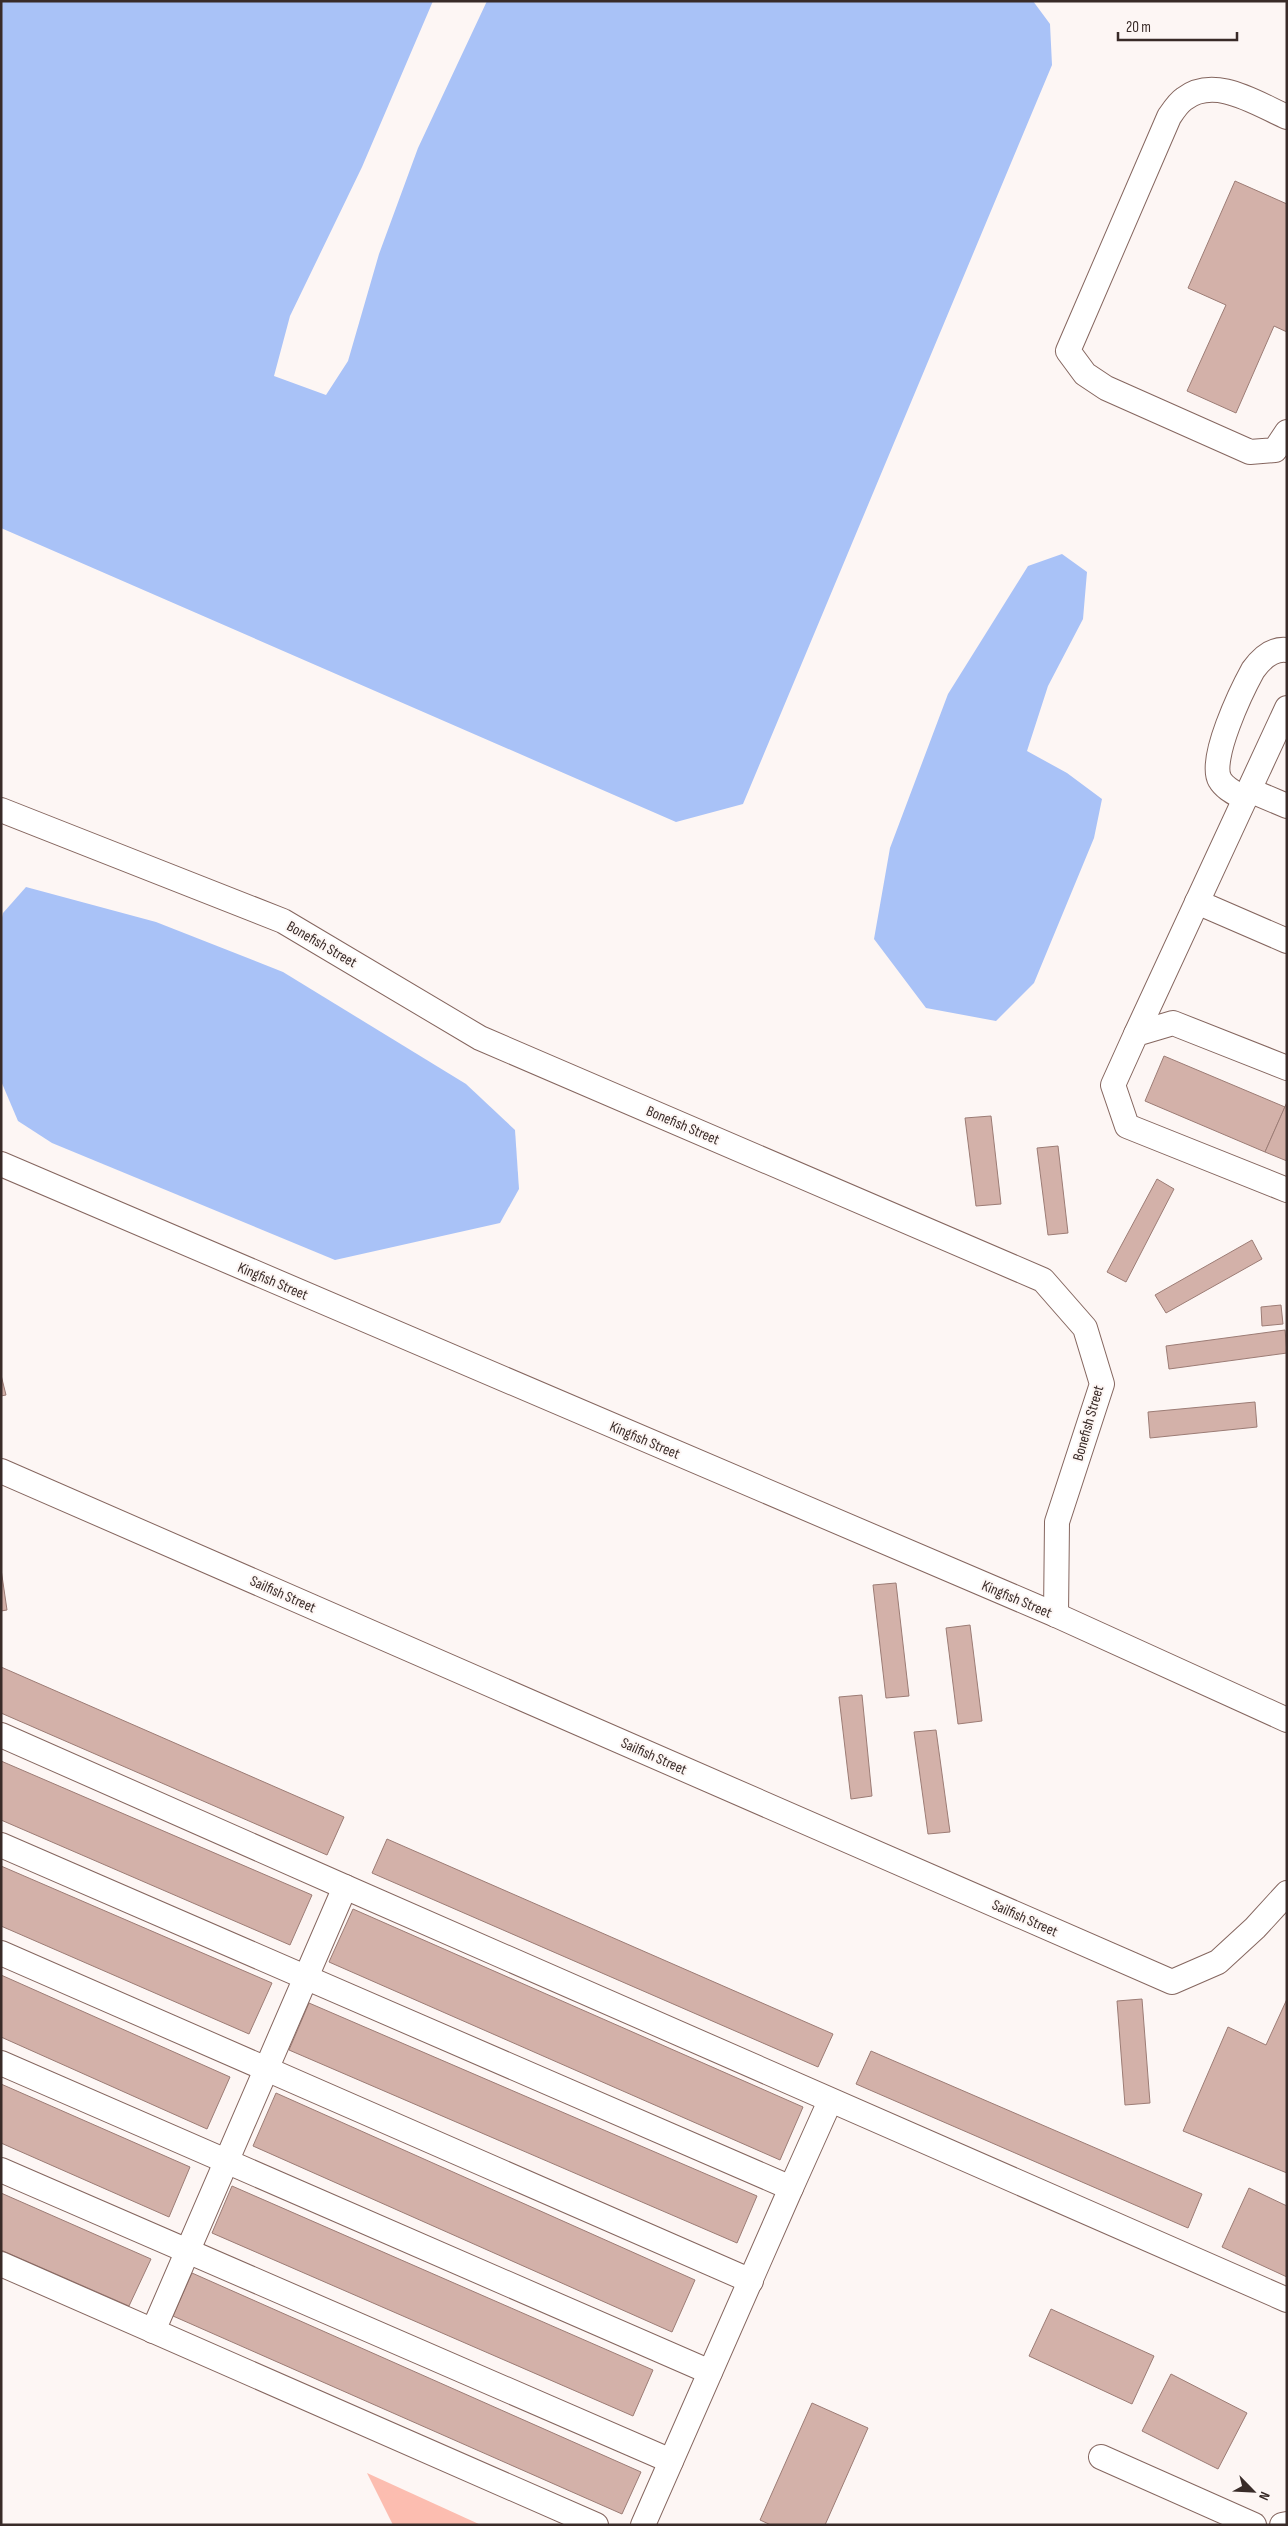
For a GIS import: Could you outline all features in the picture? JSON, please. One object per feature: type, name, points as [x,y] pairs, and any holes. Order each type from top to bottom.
[{"type":"lane","points":[[1287,117],[1238,95],[1208,89],[1194,92],[1182,100],[1168,117],[1068,351],[1085,374],[1106,388],[1250,452],[1275,450],[1287,432]]},
{"type":"lane","points":[[1287,650],[1272,652],[1261,659],[1253,670],[1219,753],[1216,769],[1220,781],[1247,794],[1287,806]]},
{"type":"lane","points":[[1287,708],[1113,1086],[1127,1126],[1287,1190]]},
{"type":"lane","name":"Bonefish Street","points":[[1,810],[283,922],[480,1038],[1043,1280],[1085,1328],[1102,1384],[1057,1522],[1056,1615]]},
{"type":"lane","points":[[1197,902],[1287,941]]},
{"type":"lane","points":[[1136,1034],[1173,1023],[1287,1068]]},
{"type":"lane","name":"Kingfish Street","points":[[1,1164],[1056,1615],[1287,1720]]},
{"type":"lane","name":"Sailfish Street","points":[[1,1471],[1172,1982],[1218,1962],[1255,1928],[1287,1893]]},
{"type":"lane","points":[[1,1735],[830,2102],[1287,2300]]},
{"type":"lane","points":[[1,1845],[791,2188]]},
{"type":"lane","points":[[154,2331],[345,1887]]},
{"type":"lane","points":[[1,1952],[750,2281]]},
{"type":"lane","points":[[1,2063],[710,2372]]},
{"type":"lane","points":[[643,2525],[830,2102]]},
{"type":"lane","points":[[1,2170],[671,2461]]},
{"type":"lane","points":[[1,2264],[596,2525]]},
{"type":"lane","points":[[1101,2457],[1254,2525]]},
{"type":"lane","points":[[1282,2525],[1287,2524]]},
{"type":"shaded area","points":[[367,2473],[481,2525],[393,2525]]},
{"type":"water","points":[[1,1],[433,1],[362,167],[290,316],[274,376],[326,395],[348,361],[379,254],[418,148],[487,1],[1033,1],[1050,24],[1052,65],[743,804],[676,822],[1,528]]},
{"type":"water","points":[[1062,554],[1087,572],[1083,619],[1048,686],[1027,751],[1067,773],[1102,799],[1094,838],[1034,983],[996,1021],[926,1008],[874,939],[890,848],[948,694],[1028,566]]},
{"type":"water","points":[[26,887],[156,922],[283,972],[466,1084],[515,1130],[519,1189],[500,1223],[335,1260],[52,1143],[18,1121],[1,1081],[1,922],[3,913]]},
{"type":"building","points":[[1235,181],[1287,204],[1287,332],[1274,326],[1236,413],[1187,391],[1226,305],[1188,288]]},
{"type":"building","points":[[1164,1056],[1285,1107],[1265,1152],[1145,1101]]},
{"type":"building","points":[[1287,1102],[1287,1161],[1265,1152]]},
{"type":"building","points":[[991,1116],[1001,1204],[976,1206],[965,1118]]},
{"type":"building","points":[[1058,1146],[1068,1233],[1048,1235],[1037,1148]]},
{"type":"building","points":[[1157,1179],[1174,1189],[1126,1282],[1107,1272]]},
{"type":"building","points":[[1252,1240],[1262,1259],[1166,1313],[1155,1295]]},
{"type":"building","points":[[1281,1305],[1283,1324],[1262,1326],[1261,1307]]},
{"type":"building","points":[[1285,1330],[1287,1353],[1169,1369],[1166,1346]]},
{"type":"building","points":[[1,1375],[6,1395],[1,1396]]},
{"type":"building","points":[[1255,1402],[1257,1427],[1150,1438],[1148,1412]]},
{"type":"building","points":[[1,1569],[7,1610],[1,1611]]},
{"type":"building","points":[[896,1583],[909,1696],[886,1698],[873,1585]]},
{"type":"building","points":[[970,1625],[982,1721],[958,1724],[946,1628]]},
{"type":"building","points":[[1,1667],[344,1817],[327,1855],[1,1713]]},
{"type":"building","points":[[862,1695],[872,1796],[851,1799],[839,1697]]},
{"type":"building","points":[[936,1730],[950,1832],[928,1834],[914,1732]]},
{"type":"building","points":[[1,1761],[312,1895],[290,1945],[1,1820]]},
{"type":"building","points":[[387,1839],[833,2034],[818,2067],[372,1873]]},
{"type":"building","points":[[1,1866],[272,1983],[249,2034],[1,1926]]},
{"type":"building","points":[[353,1909],[803,2107],[780,2160],[329,1962]]},
{"type":"building","points":[[1,1975],[230,2077],[207,2129],[1,2037]]},
{"type":"building","points":[[1142,1999],[1150,2103],[1125,2105],[1117,2001]]},
{"type":"building","points":[[1287,1999],[1287,2173],[1183,2131],[1228,2027],[1266,2045]]},
{"type":"building","points":[[309,2003],[757,2196],[737,2243],[289,2050]]},
{"type":"building","points":[[871,2051],[1202,2194],[1188,2228],[856,2084]]},
{"type":"building","points":[[1,2084],[190,2167],[169,2217],[1,2143]]},
{"type":"building","points":[[276,2093],[695,2280],[672,2332],[253,2146]]},
{"type":"building","points":[[232,2186],[653,2370],[633,2416],[212,2233]]},
{"type":"building","points":[[1249,2188],[1287,2206],[1287,2277],[1222,2247]]},
{"type":"building","points":[[1,2193],[151,2259],[129,2306],[1,2250]]},
{"type":"building","points":[[192,2273],[641,2472],[622,2514],[173,2316]]},
{"type":"building","points":[[1051,2309],[1154,2356],[1132,2404],[1029,2356]]},
{"type":"building","points":[[1171,2374],[1247,2413],[1218,2469],[1142,2431]]},
{"type":"building","points":[[812,2403],[868,2428],[825,2525],[771,2525],[760,2520]]}]
